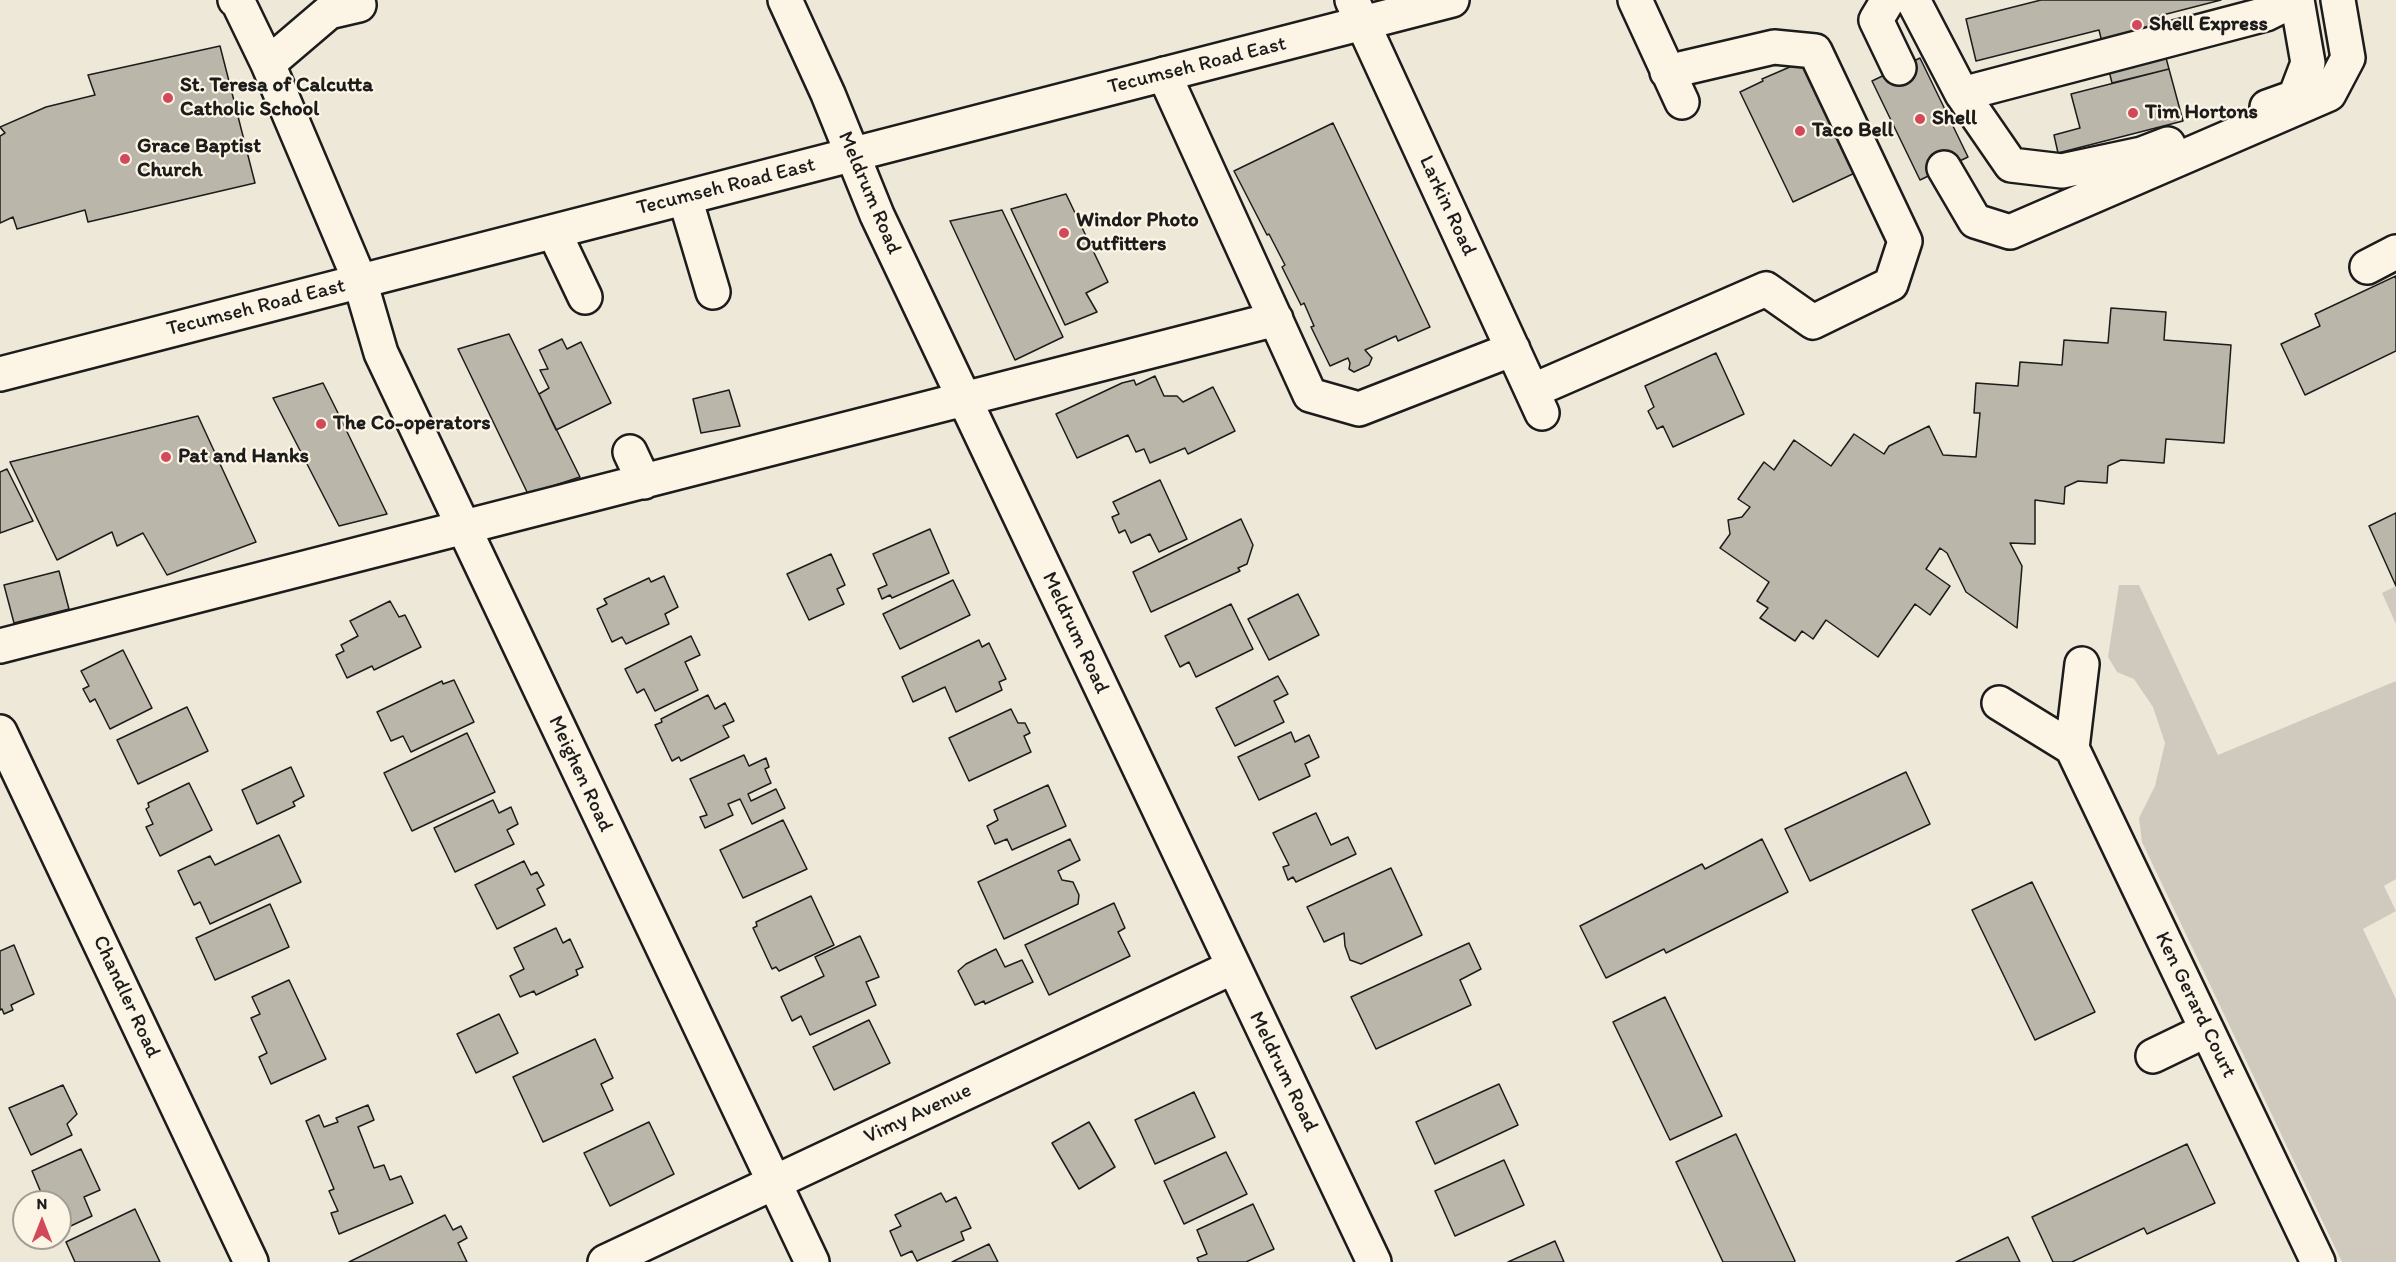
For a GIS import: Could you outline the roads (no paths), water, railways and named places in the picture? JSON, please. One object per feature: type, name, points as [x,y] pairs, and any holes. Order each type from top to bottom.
[{"type":"street","name":"Meighen Road","points":[[235,0],[268,64],[360,281],[381,353],[812,1262]]},
{"type":"street","name":"Meldrum Road","points":[[785,0],[853,154],[877,215],[1374,1262]]},
{"type":"street","name":"Tecumseh Road East","points":[[0,374],[1164,74],[1358,11],[1452,0]]},
{"type":"street","points":[[1635,0],[1682,102]]},
{"type":"street","points":[[1888,0],[1876,20],[1899,68]]},
{"type":"street","points":[[1914,0],[1962,94],[2011,165],[2062,171],[2142,154],[2295,97],[2308,63],[2279,3],[1962,94]]},
{"type":"street","points":[[1944,168],[1975,221],[2010,232],[2329,94],[2348,58],[2338,0]]},
{"type":"street","points":[[268,64],[328,12],[359,5]]},
{"type":"street","name":"Larkin Road","points":[[1358,11],[1537,402],[1766,289],[1813,322],[1891,284],[1905,241],[1815,51],[1774,47],[1667,72]]},
{"type":"street","points":[[1164,74],[1310,395],[1359,409],[1513,349]]},
{"type":"street","points":[[685,198],[713,292]]},
{"type":"street","points":[[554,232],[585,297]]},
{"type":"street","points":[[2367,267],[2396,252]]},
{"type":"street","points":[[0,646],[301,556],[463,528],[644,482],[825,422],[964,401],[1276,320]]},
{"type":"street","points":[[630,452],[644,482]]},
{"type":"street","points":[[1998,703],[2072,748],[2082,664]]},
{"type":"street","name":"Chandler Road","points":[[0,732],[251,1262]]},
{"type":"street","name":"Ken Gerard Court","points":[[2072,748],[2318,1262]]},
{"type":"street","name":"Vimy Avenue","points":[[605,1262],[1233,967]]},
{"type":"street","points":[[2152,1056],[2207,1030]]},
{"type":"place","name":"Shell Express","points":[[2137,25]]},
{"type":"place","name":"St. Teresa of Calcutta Catholic School","points":[[168,98]]},
{"type":"place","name":"Tim Hortons","points":[[2133,113]]},
{"type":"place","name":"Shell","points":[[1920,119]]},
{"type":"place","name":"Taco Bell","points":[[1800,131]]},
{"type":"place","name":"Grace Baptist Church","points":[[125,159]]},
{"type":"place","name":"Windor Photo Outfitters","points":[[1064,233]]},
{"type":"place","name":"The Co-operators","points":[[321,424]]},
{"type":"place","name":"Pat and Hanks","points":[[166,457]]}]
